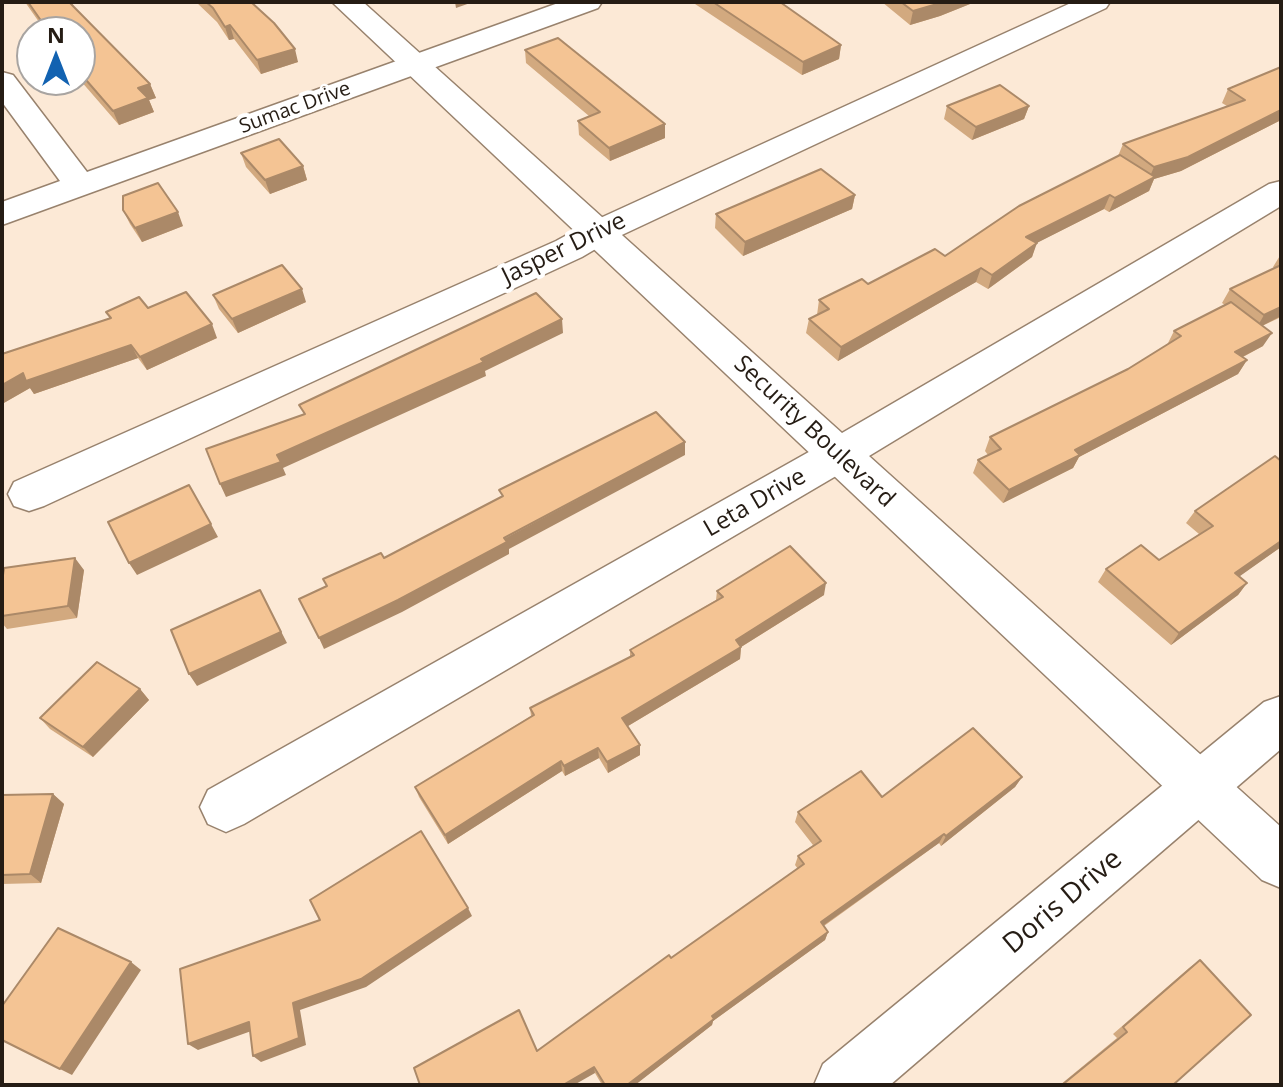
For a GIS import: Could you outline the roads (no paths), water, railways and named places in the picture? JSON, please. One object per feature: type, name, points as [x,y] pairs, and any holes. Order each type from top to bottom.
[{"type":"street","name":"Security Boulevard","points":[[346,2],[1281,862]]},
{"type":"street","name":"Sumac Drive","points":[[2,214],[588,2]]},
{"type":"street","name":"Jasper Drive","points":[[29,494],[554,256],[597,233],[1096,2]]},
{"type":"street","points":[[2,81],[80,185]]},
{"type":"street","name":"Leta Drive","points":[[226,807],[838,455],[1281,191]]},
{"type":"street","name":"Doris Drive","points":[[844,1085],[1281,718]]}]
